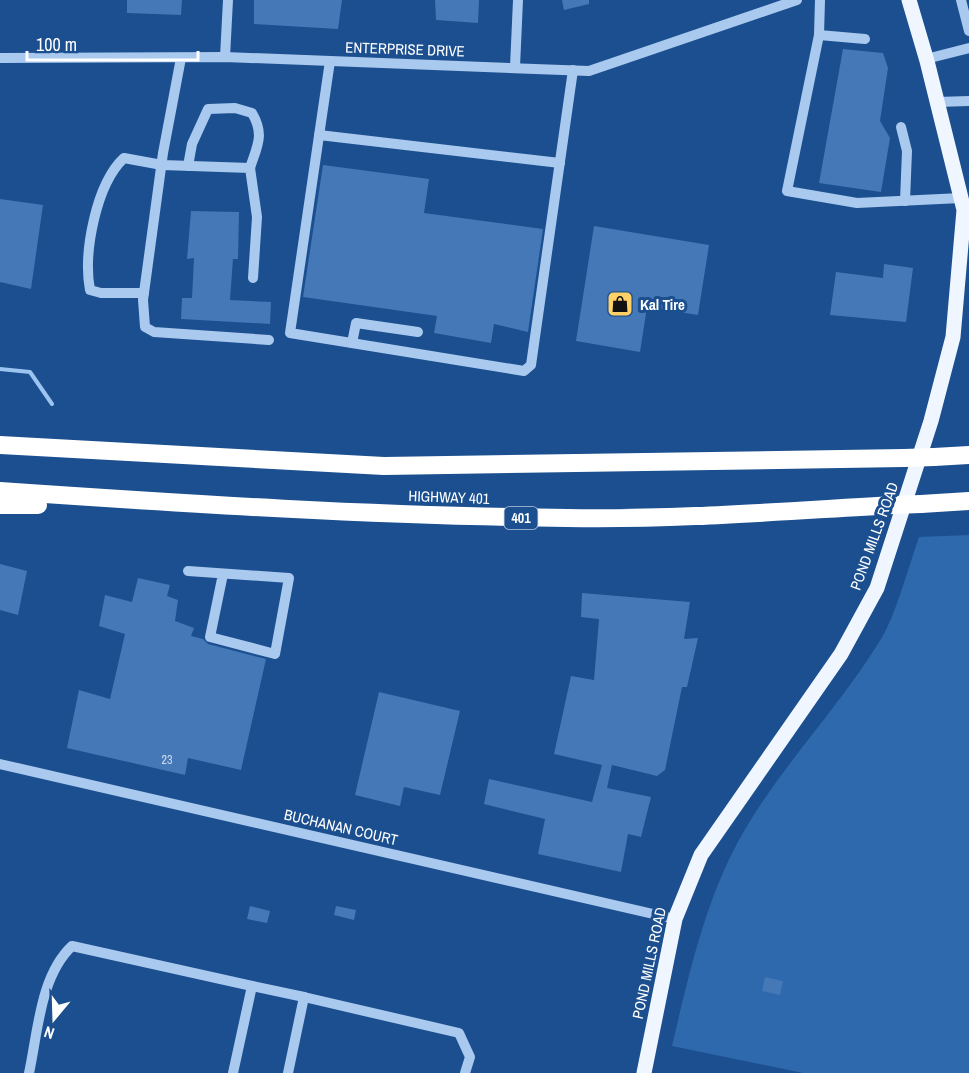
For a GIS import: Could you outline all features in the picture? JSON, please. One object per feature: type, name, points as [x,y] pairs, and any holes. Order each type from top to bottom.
[{"type":"highway","name":"HIGHWAY 401","points":[[0,445],[384,466],[969,455]]},
{"type":"highway","name":"HIGHWAY 401","points":[[0,491],[148,502],[569,519],[677,517],[969,501]]},
{"type":"highway","points":[[0,505],[148,502]]},
{"type":"main road","name":"POND MILLS ROAD","points":[[644,1073],[675,919],[701,855],[841,654],[877,588],[927,432],[953,337],[966,222],[909,0]]},
{"type":"street","points":[[225,57],[228,0]]},
{"type":"street","points":[[515,67],[518,0]]},
{"type":"street","name":"ENTERPRISE DRIVE","points":[[0,58],[225,57],[589,71],[797,0]]},
{"type":"street","points":[[820,0],[819,35],[787,191],[857,202],[961,198]]},
{"type":"street","points":[[961,0],[969,31]]},
{"type":"street","points":[[819,35],[865,39]]},
{"type":"street","points":[[926,59],[969,48]]},
{"type":"street","points":[[181,58],[162,165],[144,293],[145,327],[154,333],[269,340]]},
{"type":"street","points":[[330,61],[290,333],[524,371],[531,365],[573,70]]},
{"type":"street","points":[[937,102],[969,101]]},
{"type":"street","points":[[188,166],[192,144],[207,109],[222,107],[252,113],[260,125],[260,135],[250,168],[257,217],[253,278]]},
{"type":"street","points":[[901,127],[907,151],[905,201]]},
{"type":"street","points":[[319,135],[560,163]]},
{"type":"street","points":[[144,293],[101,293],[90,290],[88,258],[97,211],[105,185],[117,165],[124,158],[162,165],[250,168]]},
{"type":"street","points":[[352,343],[356,322],[418,332]]},
{"type":"street","points":[[188,571],[289,578],[275,654],[210,637],[223,574]]},
{"type":"street","name":"BUCHANAN COURT","points":[[0,764],[675,919]]},
{"type":"street","points":[[30,1073],[50,978],[60,958],[72,946],[459,1033],[470,1056],[465,1073]]},
{"type":"street","points":[[233,1073],[252,986]]},
{"type":"street","points":[[288,1073],[304,997]]},
{"type":"shaded area","points":[[969,535],[969,1073],[803,1073],[672,1046],[692,963],[709,909],[719,882],[744,831],[777,782],[865,664],[887,629],[919,537]]},
{"type":"building","points":[[127,0],[182,0],[181,15],[127,13]]},
{"type":"building","points":[[254,0],[342,0],[338,29],[254,24]]},
{"type":"building","points":[[435,0],[479,0],[478,23],[436,20]]},
{"type":"building","points":[[562,0],[589,0],[589,4],[564,10]]},
{"type":"building","points":[[843,49],[883,53],[888,68],[880,121],[890,138],[881,192],[819,183]]},
{"type":"building","points":[[323,165],[429,179],[424,213],[543,229],[528,332],[494,324],[491,343],[434,333],[437,316],[303,297]]},
{"type":"building","points":[[0,199],[43,205],[31,289],[0,282]]},
{"type":"building","points":[[191,211],[239,212],[238,259],[233,259],[230,300],[271,302],[270,324],[181,319],[182,298],[192,298],[194,258],[187,259]]},
{"type":"building","points":[[594,226],[709,245],[698,315],[647,307],[640,352],[576,341]]},
{"type":"building","points":[[884,264],[913,268],[906,322],[830,315],[836,272],[883,278]]},
{"type":"building","points":[[0,564],[27,571],[18,615],[0,610]]},
{"type":"building","points":[[138,578],[170,585],[167,596],[178,600],[175,621],[194,628],[191,636],[203,639],[208,644],[266,659],[241,770],[188,758],[185,775],[67,748],[79,690],[110,699],[125,634],[99,626],[105,595],[132,602]]},
{"type":"building","points":[[582,593],[690,602],[684,639],[698,638],[687,687],[682,687],[665,770],[657,776],[612,765],[607,788],[651,797],[641,837],[628,834],[621,872],[538,854],[545,819],[484,804],[489,779],[592,802],[602,765],[554,754],[571,676],[594,680],[599,619],[581,617]]},
{"type":"building","points":[[379,692],[460,711],[440,795],[404,787],[400,806],[355,795]]},
{"type":"building","points":[[250,906],[270,911],[267,923],[247,919]]},
{"type":"building","points":[[336,906],[356,910],[354,920],[334,915]]},
{"type":"building","points":[[765,977],[783,981],[780,995],[762,991]]},
{"type":"waterway","points":[[0,369],[30,372],[52,404]]},
{"type":"place","name":"Kal Tire","points":[[620,304]]}]
